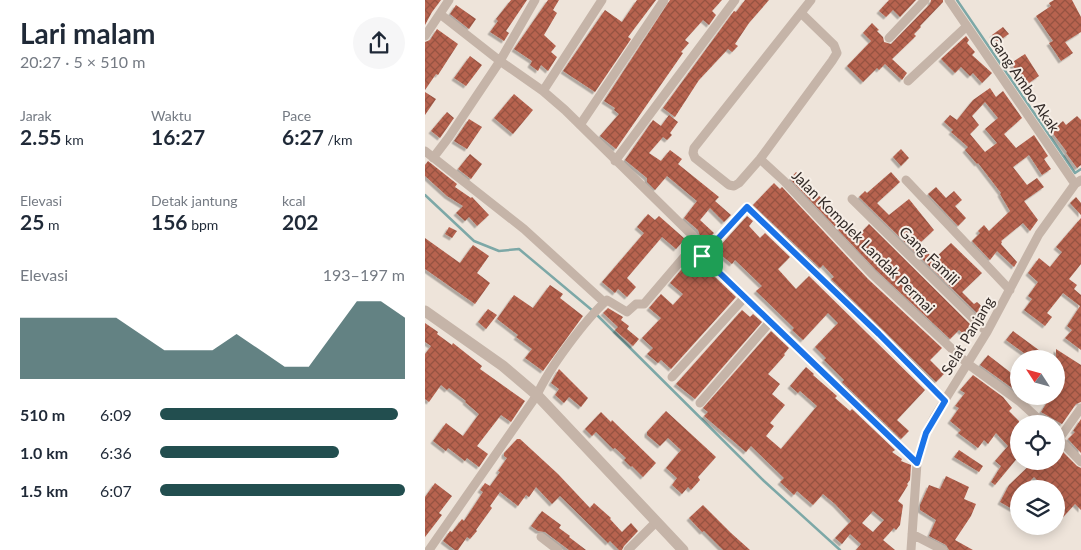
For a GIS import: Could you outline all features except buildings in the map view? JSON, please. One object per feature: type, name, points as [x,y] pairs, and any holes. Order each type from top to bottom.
[{"type":"street","points":[[425,36],[449,0]]},
{"type":"street","points":[[433,158],[500,61],[535,0]]},
{"type":"street","points":[[543,91],[601,0]]},
{"type":"street","points":[[581,125],[664,0]]},
{"type":"street","points":[[615,161],[735,0]]},
{"type":"street","points":[[801,12],[833,45],[837,52],[827,69],[760,159],[739,183],[734,186],[729,185],[695,158],[693,153],[695,148],[801,12],[811,0]]},
{"type":"street","points":[[889,38],[925,0]]},
{"type":"street","name":"Gang Ambo Akak","points":[[949,0],[1079,183]]},
{"type":"street","points":[[429,550],[537,395],[546,378],[589,319],[609,300],[627,312],[636,304],[644,304],[696,243],[693,237],[581,125],[543,91],[500,61],[440,14]]},
{"type":"street","points":[[908,81],[967,26]]},
{"type":"street","points":[[425,151],[524,229],[602,306]]},
{"type":"street","name":"Jalan Komplek Landak Permai","points":[[760,159],[784,181],[872,274],[968,364],[1019,401],[1034,415]]},
{"type":"street","points":[[906,180],[1011,290]]},
{"type":"street","name":"Selat Panjang","points":[[911,550],[917,463],[926,433],[1011,290],[1039,234],[1079,183]]},
{"type":"street","name":"Gang Famili","points":[[852,199],[987,332]]},
{"type":"street","points":[[702,256],[747,207],[831,290],[879,334],[945,401]]},
{"type":"street","points":[[693,248],[917,463]]},
{"type":"street","points":[[672,377],[745,297]]},
{"type":"street","points":[[426,313],[503,366],[537,395],[683,550]]},
{"type":"street","points":[[700,403],[770,322]]},
{"type":"street","points":[[1065,428],[1081,408]]},
{"type":"street","points":[[1065,445],[1081,462]]},
{"type":"street","points":[[628,550],[656,522]]},
{"type":"street","points":[[912,534],[943,550]]},
{"type":"street","points":[[541,537],[557,550]]},
{"type":"waterway","points":[[957,0],[1075,173],[1081,169]]},
{"type":"waterway","points":[[425,195],[474,241],[499,251],[519,249],[593,311]]},
{"type":"waterway","points":[[597,315],[764,481],[840,550]]},
{"type":"route","points":[[747,207],[770,228],[945,401],[926,433],[920,447],[917,463],[702,256],[747,207]]}]
